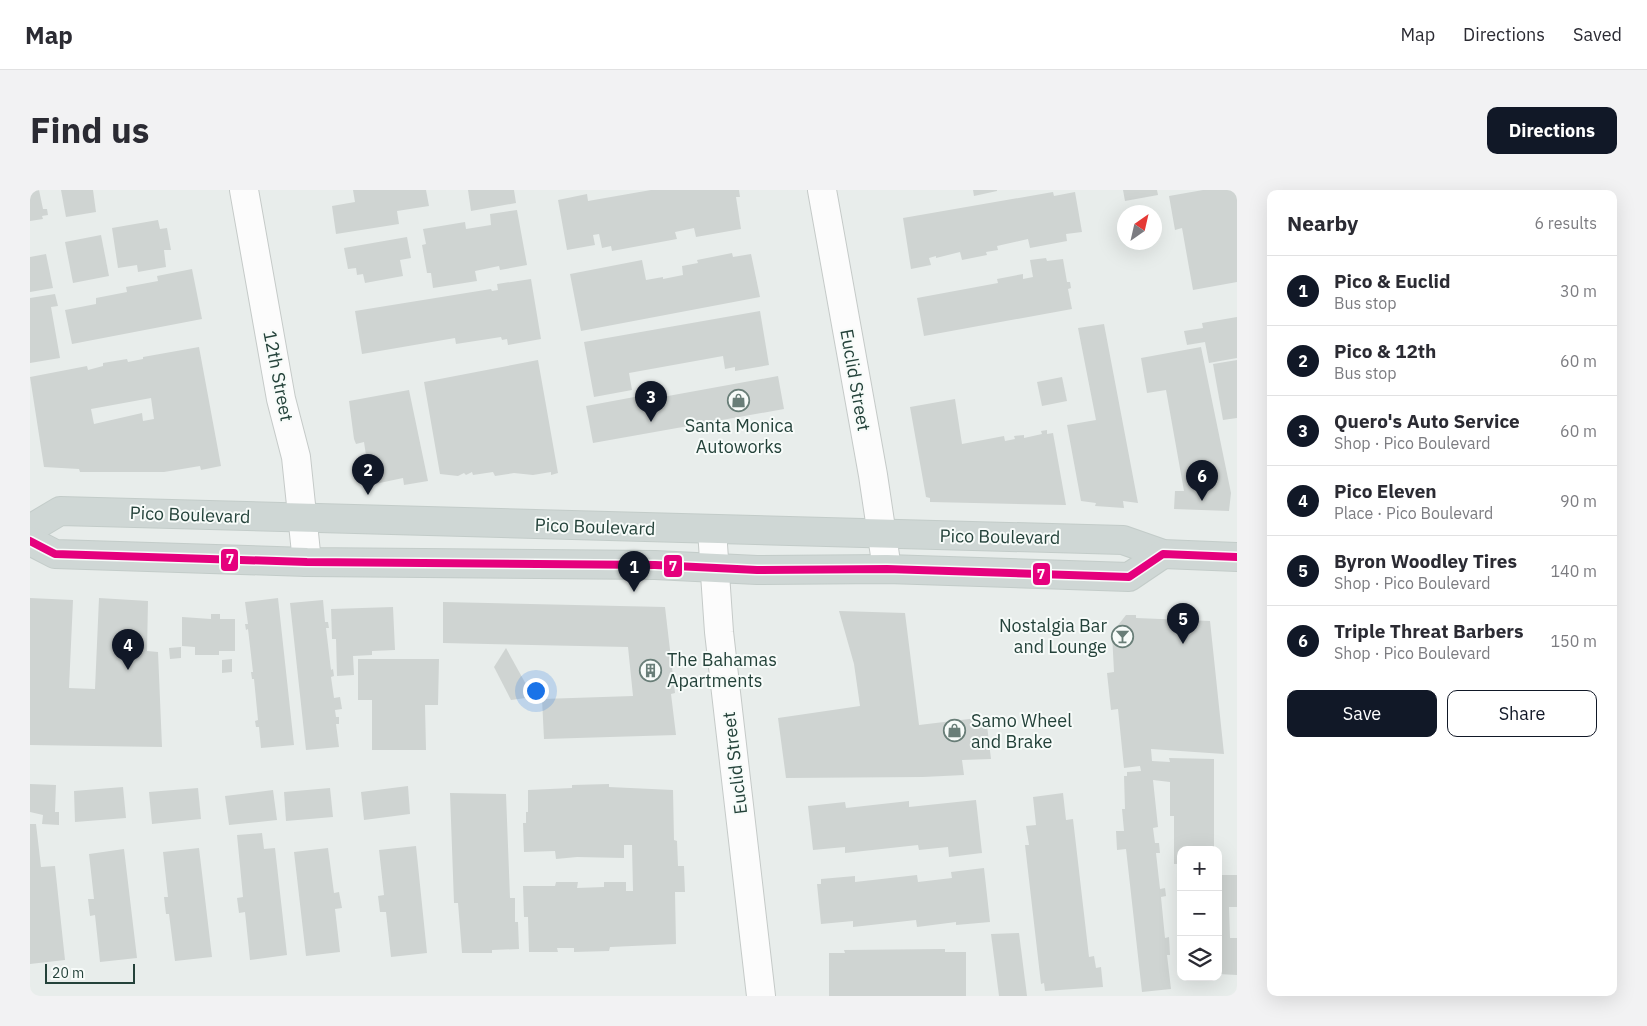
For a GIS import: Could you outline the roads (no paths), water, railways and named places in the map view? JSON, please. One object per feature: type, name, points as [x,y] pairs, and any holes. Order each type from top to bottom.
[{"type":"main road","name":"Pico Boulevard","points":[[30,529],[60,511],[1122,540],[1163,554],[1237,557]]},
{"type":"main road","name":"Pico Boulevard","points":[[30,541],[55,554],[307,562],[887,569],[1128,577],[1163,554]]},
{"type":"street","name":"12th Street","points":[[244,190],[281,399],[296,457],[307,562]]},
{"type":"street","name":"Euclid Street","points":[[822,190],[883,534],[887,569]]},
{"type":"street","name":"Euclid Street","points":[[712,530],[713,568],[761,996]]},
{"type":"place","name":"Santa Monica Autoworks","points":[[739,401]]},
{"type":"place","name":"Quero's Auto Service","points":[[651,422]]},
{"type":"place","name":"Pico & 12th","points":[[368,495]]},
{"type":"place","name":"Triple Threat Barbers","points":[[1202,501]]},
{"type":"place","name":"Pico & Euclid","points":[[634,592]]},
{"type":"place","name":"Nostalgia Bar and Lounge","points":[[1123,636]]},
{"type":"place","name":"Byron Woodley Tires","points":[[1183,644]]},
{"type":"place","name":"Pico Eleven","points":[[128,670]]},
{"type":"place","name":"The Bahamas Apartments","points":[[651,670]]},
{"type":"place","name":"Samo Wheel and Brake","points":[[955,731]]}]
